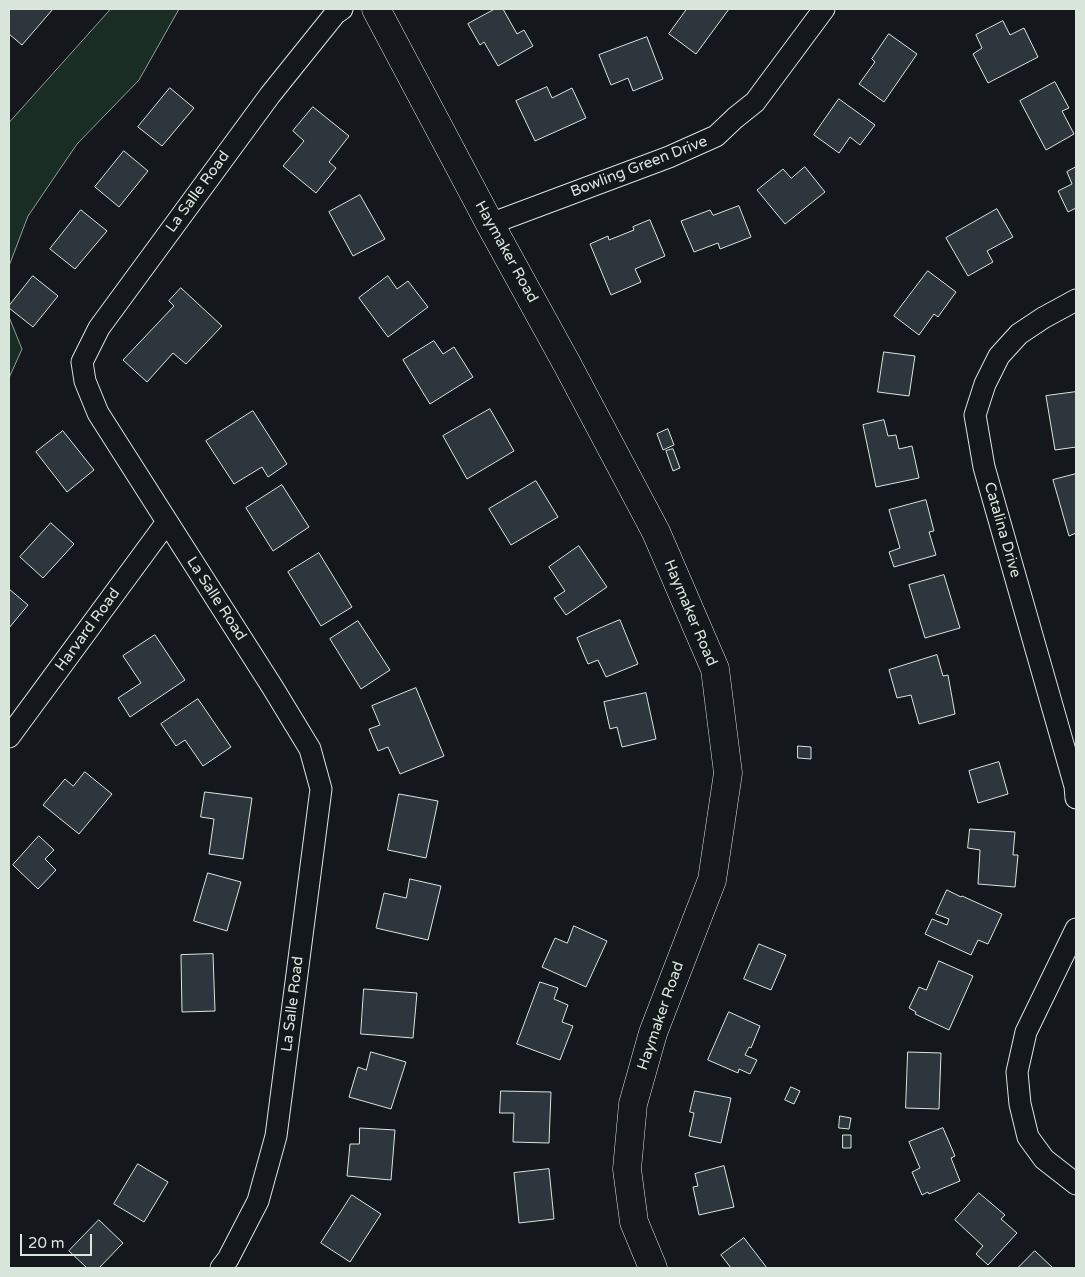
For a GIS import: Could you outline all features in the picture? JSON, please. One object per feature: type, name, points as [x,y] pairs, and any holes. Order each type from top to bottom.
[{"type":"main road","name":"Haymaker Road","points":[[376,9],[656,532],[715,669],[728,773],[712,880],[653,1033],[633,1104],[627,1169],[634,1222],[653,1268]]},
{"type":"street","name":"La Salle Road","points":[[221,1268],[228,1259],[258,1201],[276,1136],[321,789],[310,749],[98,413],[85,381],[82,362],[99,328],[270,95],[335,14],[342,9]]},
{"type":"street","name":"Bowling Green Drive","points":[[490,224],[669,157],[716,136],[755,102],[824,9]]},
{"type":"street","name":"Catalina Drive","points":[[1076,300],[1018,334],[999,356],[984,384],[975,415],[984,467],[1075,786],[1076,798]]},
{"type":"street","name":"Harvard Road","points":[[9,737],[167,522]]},
{"type":"street","points":[[1076,929],[1026,1032],[1017,1072],[1020,1104],[1028,1137],[1044,1159],[1076,1184]]},
{"type":"green space","points":[[111,9],[179,9],[139,80],[77,144],[28,216],[9,266],[9,123]]},
{"type":"green space","points":[[9,317],[22,349],[9,378]]},
{"type":"building","points":[[10,9],[53,9],[22,45],[9,34]]},
{"type":"building","points":[[495,9],[503,9],[517,34],[524,30],[533,46],[498,66],[484,42],[480,45],[468,24]]},
{"type":"building","points":[[687,9],[729,9],[696,54],[669,34]]},
{"type":"building","points":[[1003,21],[1010,35],[1024,28],[1038,57],[988,83],[973,54],[982,48],[976,35]]},
{"type":"building","points":[[889,34],[917,54],[884,102],[859,84],[875,62],[872,59]]},
{"type":"building","points":[[647,37],[663,79],[633,91],[628,78],[611,85],[599,55]]},
{"type":"building","points":[[1055,82],[1069,108],[1062,111],[1074,134],[1046,150],[1020,101]]},
{"type":"building","points":[[547,87],[552,98],[572,88],[586,118],[535,141],[516,101]]},
{"type":"building","points":[[170,88],[194,108],[162,146],[138,127]]},
{"type":"building","points":[[839,99],[875,125],[860,145],[850,137],[839,153],[814,135]]},
{"type":"building","points":[[313,107],[349,136],[329,162],[336,168],[316,193],[283,166],[304,141],[293,131]]},
{"type":"building","points":[[124,151],[148,171],[119,207],[95,187]]},
{"type":"building","points":[[805,167],[825,192],[785,224],[757,190],[783,169],[791,178]]},
{"type":"building","points":[[1076,167],[1076,208],[1068,212],[1058,191],[1072,184],[1067,172]]},
{"type":"building","points":[[360,195],[385,239],[353,256],[329,212]]},
{"type":"building","points":[[739,206],[751,237],[720,249],[718,243],[694,252],[681,221],[710,210],[713,215]]},
{"type":"building","points":[[997,209],[1013,237],[987,251],[993,262],[968,276],[946,238]]},
{"type":"building","points":[[81,210],[107,231],[75,269],[50,249]]},
{"type":"building","points":[[650,220],[665,256],[635,269],[641,282],[611,295],[590,244],[608,236],[609,240],[634,230],[633,227]]},
{"type":"building","points":[[928,271],[956,292],[938,317],[934,314],[919,335],[894,316]]},
{"type":"building","points":[[33,276],[58,296],[33,327],[9,308],[9,306]]},
{"type":"building","points":[[388,276],[397,289],[408,281],[428,307],[388,337],[359,298]]},
{"type":"building","points":[[181,288],[222,326],[186,364],[173,353],[147,382],[123,360],[174,306],[169,301]]},
{"type":"building","points":[[434,341],[443,354],[454,347],[473,377],[430,404],[403,360]]},
{"type":"building","points":[[884,352],[915,356],[909,396],[878,392]]},
{"type":"building","points":[[1076,392],[1076,447],[1055,450],[1046,396]]},
{"type":"building","points":[[490,409],[514,451],[467,479],[443,436]]},
{"type":"building","points":[[253,411],[287,464],[268,477],[262,467],[234,484],[206,441]]},
{"type":"building","points":[[884,420],[888,436],[896,435],[899,449],[912,446],[919,478],[876,487],[863,425]]},
{"type":"building","points":[[668,429],[674,445],[663,450],[657,434]]},
{"type":"building","points":[[63,431],[94,470],[67,492],[36,452]]},
{"type":"building","points":[[673,449],[680,468],[673,471],[666,451]]},
{"type":"building","points":[[1076,474],[1076,533],[1069,536],[1053,480]]},
{"type":"building","points":[[536,481],[558,517],[511,545],[489,509]]},
{"type":"building","points":[[282,485],[309,527],[273,551],[246,508]]},
{"type":"building","points":[[926,500],[934,531],[929,532],[936,555],[894,567],[889,552],[900,548],[889,510]]},
{"type":"building","points":[[51,523],[74,544],[43,578],[20,557]]},
{"type":"building","points":[[579,546],[607,587],[566,615],[554,598],[565,591],[549,567]]},
{"type":"building","points":[[319,553],[352,607],[321,626],[288,572]]},
{"type":"building","points":[[944,575],[960,628],[925,638],[909,585]]},
{"type":"building","points":[[9,589],[28,605],[9,628]]},
{"type":"building","points":[[620,620],[638,664],[606,677],[598,660],[588,664],[577,638]]},
{"type":"building","points":[[358,621],[390,670],[361,689],[330,639]]},
{"type":"building","points":[[155,635],[185,680],[130,717],[118,698],[141,683],[123,656]]},
{"type":"building","points":[[937,655],[943,676],[948,675],[955,714],[919,724],[911,695],[897,698],[889,670]]},
{"type":"building","points":[[416,688],[444,756],[400,774],[388,747],[378,751],[369,729],[380,725],[372,706]]},
{"type":"building","points":[[646,693],[656,739],[622,747],[617,727],[610,729],[604,702]]},
{"type":"building","points":[[198,699],[231,747],[203,766],[185,740],[176,746],[161,724]]},
{"type":"building","points":[[798,746],[811,747],[811,759],[798,758]]},
{"type":"building","points":[[999,762],[1008,794],[978,803],[969,771]]},
{"type":"building","points":[[85,772],[112,794],[79,834],[43,805],[65,779],[73,786]]},
{"type":"building","points":[[205,792],[252,798],[243,859],[209,854],[214,819],[201,817]]},
{"type":"building","points":[[399,794],[438,801],[426,858],[388,850]]},
{"type":"building","points":[[970,829],[1015,832],[1013,855],[1018,855],[1015,887],[978,884],[980,850],[968,848]]},
{"type":"building","points":[[39,836],[54,850],[45,859],[56,870],[38,889],[13,865]]},
{"type":"building","points":[[208,873],[241,882],[227,931],[194,921]]},
{"type":"building","points":[[410,879],[441,886],[428,940],[376,928],[384,893],[406,898]]},
{"type":"building","points":[[947,890],[1002,914],[988,944],[978,940],[971,955],[925,934],[932,919],[947,925],[949,919],[936,914]]},
{"type":"building","points":[[574,926],[607,941],[586,987],[542,967],[555,938],[567,943]]},
{"type":"building","points":[[759,944],[786,955],[771,990],[744,979]]},
{"type":"building","points":[[213,954],[215,1011],[182,1012],[181,955]]},
{"type":"building","points":[[939,961],[973,976],[949,1030],[915,1014],[916,1012],[909,1008],[919,987],[926,990]]},
{"type":"building","points":[[540,982],[558,988],[554,999],[568,1005],[562,1022],[573,1026],[560,1060],[517,1044]]},
{"type":"building","points":[[364,989],[417,993],[413,1038],[361,1034]]},
{"type":"building","points":[[729,1012],[760,1026],[751,1048],[749,1047],[745,1055],[757,1060],[750,1074],[739,1069],[738,1073],[708,1060]]},
{"type":"building","points":[[371,1052],[406,1062],[391,1109],[349,1097],[358,1067],[366,1070]]},
{"type":"building","points":[[908,1052],[941,1053],[939,1109],[906,1108]]},
{"type":"building","points":[[791,1087],[800,1091],[794,1104],[785,1100]]},
{"type":"building","points":[[501,1091],[551,1092],[549,1143],[513,1142],[514,1113],[500,1113]]},
{"type":"building","points":[[695,1091],[731,1098],[721,1143],[689,1136],[694,1113],[690,1112]]},
{"type":"building","points":[[840,1116],[851,1118],[849,1129],[839,1128]]},
{"type":"building","points":[[360,1128],[395,1130],[391,1180],[347,1176],[350,1144],[359,1144]]},
{"type":"building","points":[[943,1128],[955,1156],[951,1158],[960,1181],[922,1195],[912,1172],[920,1168],[909,1142]]},
{"type":"building","points":[[843,1135],[851,1135],[851,1148],[843,1148]]},
{"type":"building","points":[[138,1164],[168,1182],[144,1222],[114,1204]]},
{"type":"building","points":[[724,1166],[734,1207],[699,1215],[693,1187],[698,1186],[695,1174]]},
{"type":"building","points":[[549,1169],[554,1219],[519,1223],[514,1173]]},
{"type":"building","points":[[979,1193],[1005,1215],[1001,1219],[1017,1233],[988,1265],[976,1254],[983,1246],[955,1220]]},
{"type":"building","points":[[352,1195],[381,1214],[350,1262],[321,1243]]},
{"type":"building","points":[[99,1220],[123,1243],[99,1268],[87,1268],[69,1251]]},
{"type":"building","points":[[744,1238],[767,1268],[731,1268],[721,1255]]},
{"type":"building","points":[[1035,1251],[1053,1268],[1018,1268]]}]
